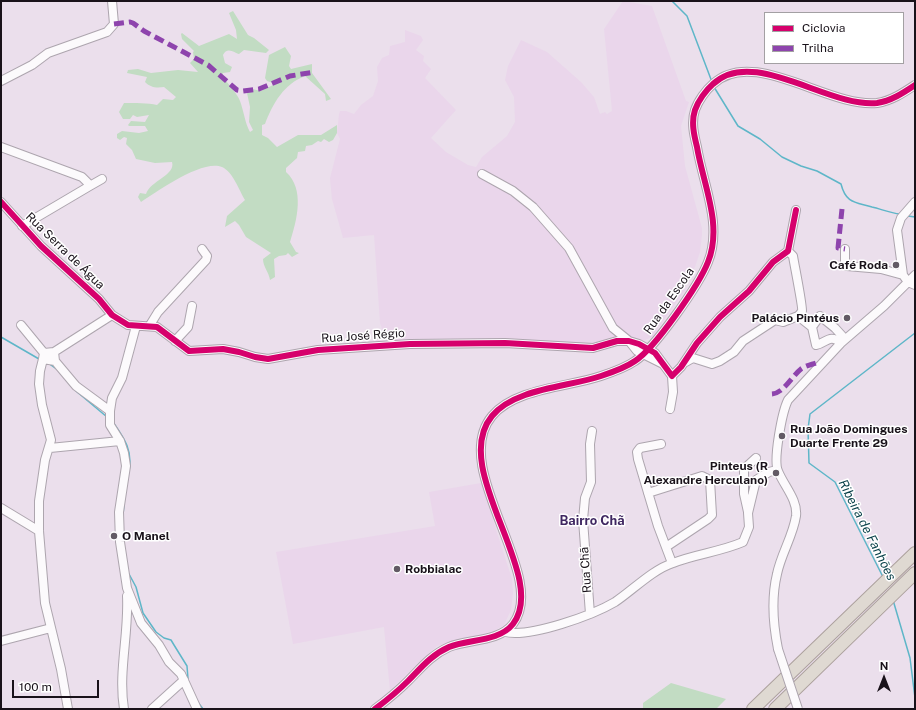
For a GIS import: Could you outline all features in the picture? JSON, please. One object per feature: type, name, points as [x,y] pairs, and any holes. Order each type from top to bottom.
[{"type":"highway","points":[[754,709],[911,556]]},
{"type":"highway","points":[[775,709],[914,574]]},
{"type":"street","points":[[1,81],[32,65],[48,54],[107,32],[114,24],[112,1]]},
{"type":"street","name":"Rua da Escola","points":[[505,632],[514,624],[521,608],[522,586],[489,490],[481,458],[481,437],[491,416],[505,404],[523,395],[600,377],[624,367],[646,352],[694,288],[708,262],[714,241],[712,215],[693,126],[695,109],[711,85],[727,74],[742,71],[776,76],[818,92],[855,102],[878,103],[898,96],[915,85]]},
{"type":"street","points":[[1,147],[82,177],[88,183],[88,187]]},
{"type":"street","points":[[482,174],[513,191],[534,207],[569,248],[613,328],[628,341],[634,349],[646,352],[662,363],[672,376],[673,392],[670,409]]},
{"type":"street","points":[[22,226],[102,179]]},
{"type":"street","name":"Rua Serra de Água","points":[[1,202],[41,246],[99,299],[112,315]]},
{"type":"street","points":[[909,281],[897,230],[903,215],[915,202]]},
{"type":"street","points":[[672,376],[700,340],[728,308],[749,291],[773,262],[788,251],[796,210]]},
{"type":"street","points":[[43,358],[54,356],[112,315],[128,325],[150,325],[162,308],[206,260],[207,256],[202,249]]},
{"type":"street","points":[[845,249],[845,265],[847,266],[882,269],[909,281]]},
{"type":"street","points":[[683,363],[693,358],[712,364],[716,363],[734,352],[743,341],[775,320],[782,322],[798,316],[802,312],[793,256],[788,251]]},
{"type":"street","points":[[798,709],[778,650],[773,624],[777,574],[796,515],[794,502],[777,470],[776,460],[783,410],[788,400],[843,341],[884,306],[915,275]]},
{"type":"street","points":[[175,341],[188,327],[192,306]]},
{"type":"street","points":[[798,316],[812,327],[816,345],[829,338],[835,338],[843,341]]},
{"type":"street","points":[[812,327],[820,316],[835,328],[843,341]]},
{"type":"street","points":[[21,325],[43,358],[40,384],[42,405],[50,434],[50,448],[45,460],[39,501],[39,532],[45,603],[61,669],[68,709]]},
{"type":"street","name":"Rua José Régio","points":[[150,325],[157,327],[189,351],[223,349],[239,352],[254,358],[268,359],[318,350],[410,344],[505,343],[593,348],[617,341],[628,341]]},
{"type":"street","points":[[124,709],[123,688],[128,623],[127,588],[120,542],[119,512],[126,466],[120,441],[110,425],[109,416],[112,398],[122,378],[136,326]]},
{"type":"street","points":[[54,356],[76,386],[109,416]]},
{"type":"street","name":"Rua Chã","points":[[590,614],[583,520],[585,498],[590,482],[590,444],[592,431]]},
{"type":"street","points":[[50,448],[120,441]]},
{"type":"street","points":[[661,444],[644,446],[637,452],[648,493],[672,563]]},
{"type":"street","points":[[375,709],[408,681],[426,662],[447,648],[505,632],[514,634],[530,632],[590,614],[614,602],[672,563],[732,547],[742,542],[748,527],[748,512],[744,494],[744,469],[756,458]]},
{"type":"street","points":[[748,512],[756,480],[769,472],[777,470]]},
{"type":"street","points":[[648,493],[702,476],[710,480],[712,515],[666,547]]},
{"type":"street","points":[[1,508],[39,532]]},
{"type":"street","points":[[127,588],[141,623],[160,645],[169,662],[184,680],[197,709]]},
{"type":"street","points":[[1,641],[51,628]]},
{"type":"street","points":[[152,709],[184,680]]},
{"type":"shaded area","points":[[623,1],[652,6],[686,101],[689,102],[681,126],[685,166],[702,228],[702,235],[700,252],[695,267],[683,287],[686,289],[652,337],[645,340],[593,345],[392,342],[383,332],[380,323],[374,235],[343,238],[332,199],[330,178],[340,139],[337,133],[340,111],[346,111],[354,114],[361,105],[373,96],[378,81],[377,67],[382,58],[389,55],[390,46],[405,42],[405,30],[421,36],[423,40],[416,50],[424,56],[423,61],[431,69],[425,78],[456,110],[431,138],[446,152],[468,165],[476,167],[482,157],[507,136],[515,122],[514,97],[505,80],[508,66],[521,40],[547,52],[581,82],[594,97],[600,114],[605,112],[607,114],[612,111],[604,29]]},
{"type":"shaded area","points":[[481,483],[512,579],[513,593],[511,610],[504,625],[494,631],[437,646],[390,690],[384,627],[293,644],[276,552],[435,526],[429,492]]},
{"type":"green space","points":[[233,11],[248,35],[269,50],[266,53],[244,50],[239,54],[229,50],[223,55],[225,63],[232,67],[230,72],[223,73],[222,76],[239,99],[250,132],[253,130],[249,122],[250,107],[247,93],[252,89],[261,91],[273,85],[273,83],[267,81],[265,78],[269,55],[285,47],[291,56],[289,66],[291,69],[312,64],[312,73],[331,99],[326,101],[325,94],[305,76],[298,79],[280,95],[265,124],[262,125],[262,135],[268,138],[277,147],[298,135],[321,135],[337,125],[337,133],[333,140],[329,142],[324,139],[321,142],[318,141],[312,145],[306,146],[305,151],[298,152],[297,158],[286,168],[286,172],[296,187],[298,205],[290,242],[296,252],[299,253],[292,257],[288,253],[274,259],[275,277],[270,280],[263,259],[271,253],[246,237],[235,221],[225,227],[227,216],[245,200],[233,177],[226,169],[213,166],[192,172],[168,184],[141,202],[138,197],[140,193],[146,194],[152,185],[167,174],[172,167],[172,162],[155,163],[136,159],[132,150],[126,144],[127,138],[124,137],[120,140],[117,138],[117,134],[122,131],[139,133],[148,131],[145,126],[128,125],[131,121],[145,122],[149,115],[137,117],[133,115],[130,119],[123,119],[119,112],[124,103],[146,103],[157,105],[163,99],[173,100],[176,97],[164,87],[154,87],[147,84],[145,82],[147,77],[127,73],[128,70],[138,69],[151,73],[178,70],[198,72],[190,63],[194,59],[194,51],[182,39],[181,34],[182,33],[199,46],[229,34],[237,39],[236,30],[229,13]]},
{"type":"green space","points":[[671,683],[726,699],[716,709],[643,709],[643,703]]},
{"type":"waterway","points":[[672,1],[687,16],[712,82]]},
{"type":"waterway","points":[[714,87],[738,126],[760,139],[782,157],[801,166],[817,171],[841,184],[843,191],[849,199],[856,203],[900,214]]},
{"type":"waterway","points":[[908,216],[915,217]]},
{"type":"waterway","name":"Ribeira de Fanhões","points":[[883,577],[835,482],[809,463],[808,429],[810,414],[915,333]]},
{"type":"waterway","points":[[1,337],[39,359]]},
{"type":"waterway","points":[[48,363],[58,370]]},
{"type":"waterway","points":[[67,381],[72,387]]},
{"type":"waterway","points":[[76,391],[107,417]]},
{"type":"waterway","points":[[113,422],[129,450],[129,471]]},
{"type":"waterway","points":[[123,515],[124,504]]},
{"type":"waterway","points":[[129,574],[136,587],[143,613],[156,632],[164,638],[171,640],[187,666],[188,679]]},
{"type":"waterway","name":"Ribeira de Fanhões","points":[[893,600],[910,658],[915,698]]},
{"type":"waterway","points":[[197,701],[203,709]]},
{"type":"marked path","points":[[114,24],[133,23],[144,31],[208,65],[237,90],[243,91],[259,89],[290,76],[315,72]]},
{"type":"marked path","points":[[842,209],[838,248],[845,249]]},
{"type":"marked path","points":[[772,394],[780,391],[803,368],[816,363],[819,366]]},
{"type":"cycle path","points":[[375,709],[443,650],[457,644],[492,637],[507,630],[513,624],[521,603],[519,579],[511,551],[489,492],[482,464],[482,438],[492,416],[514,399],[543,390],[601,376],[623,368],[635,361],[644,354],[665,330],[696,285],[703,272],[712,248],[713,219],[693,124],[696,107],[708,89],[713,84],[730,74],[749,72],[770,75],[792,81],[836,97],[858,102],[877,103],[892,99],[915,85]]},
{"type":"cycle path","points":[[1,202],[41,246],[99,299],[112,315],[128,325],[157,327],[189,351],[223,349],[268,359],[318,350],[410,344],[505,343],[593,348],[617,341],[629,341],[639,344],[655,353],[672,376],[681,367],[697,343],[720,317],[749,291],[773,262],[788,251],[796,210]]},
{"type":"place","name":"Café Roda","points":[[896,265]]},
{"type":"place","name":"Palácio Pintéus","points":[[847,318]]},
{"type":"place","name":"Rua João Domingues Duarte Frente 29","points":[[782,436]]},
{"type":"place","name":"Pinteus (R Alexandre Herculano)","points":[[776,473]]},
{"type":"place","name":"O Manel","points":[[114,536]]},
{"type":"place","name":"Robbialac","points":[[397,569]]},
{"type":"district","name":"Bairro Chã","points":[[592,521]]}]
